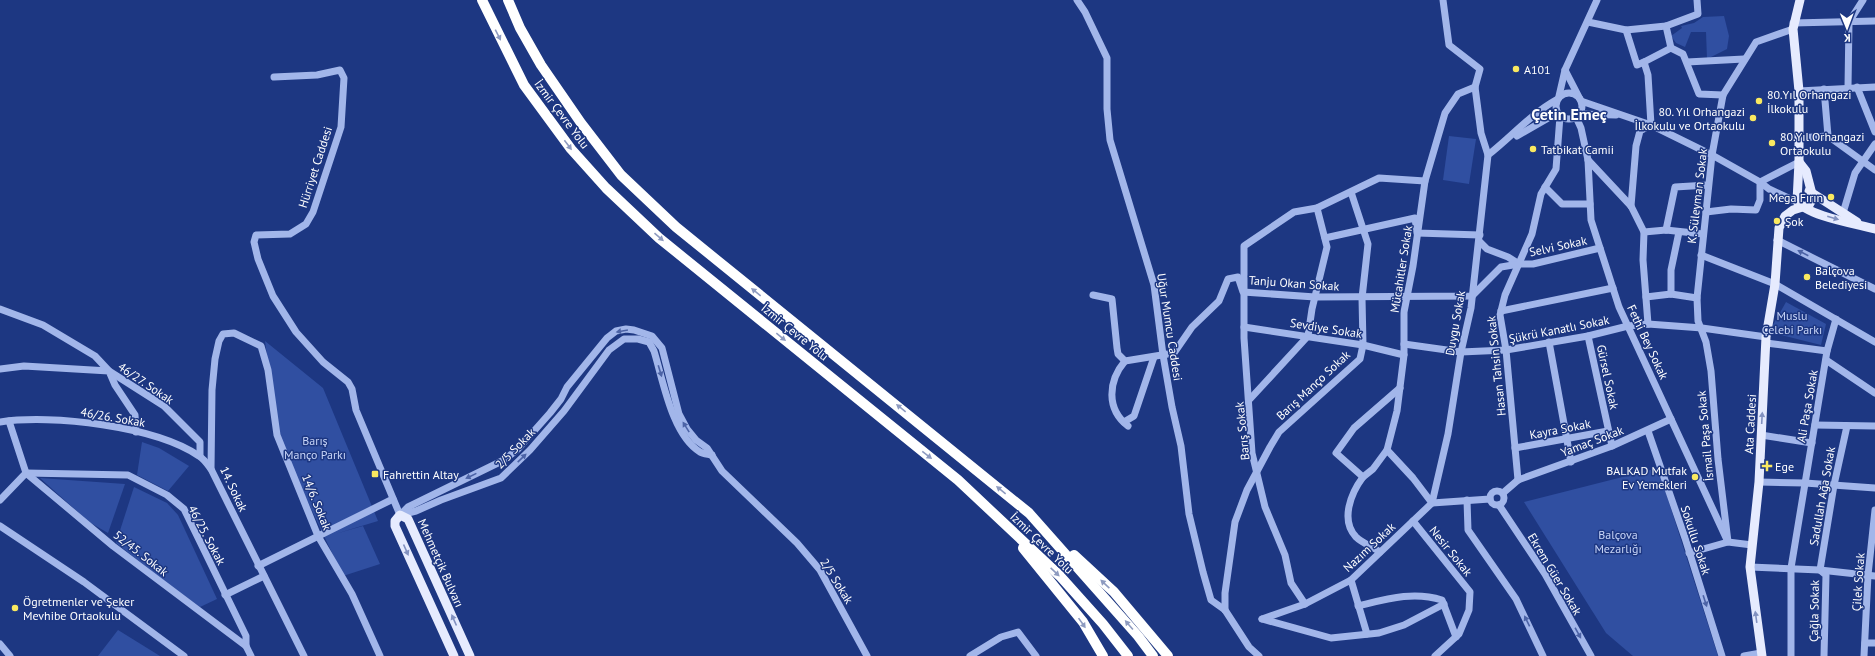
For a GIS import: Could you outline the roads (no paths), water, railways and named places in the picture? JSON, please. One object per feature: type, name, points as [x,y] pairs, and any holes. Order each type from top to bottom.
[{"type":"highway","name":"İzmir Çevre Yolu","points":[[482,0],[524,85],[571,149],[606,188],[659,238],[958,480],[1060,576],[1103,624],[1128,656]]},
{"type":"highway","name":"İzmir Çevre Yolu","points":[[508,0],[541,65],[581,123],[621,175],[676,228],[1029,513],[1138,636],[1153,656]]},
{"type":"highway","points":[[1029,513],[1114,592],[1168,656]]},
{"type":"highway","points":[[1006,526],[1082,622],[1103,656]]},
{"type":"main road","points":[[1800,0],[1793,26],[1799,91],[1800,201]]},
{"type":"main road","points":[[1799,162],[1806,171],[1810,191],[1813,196],[1813,201],[1809,205],[1800,201]]},
{"type":"main road","name":"Ata Caddesi","points":[[1762,655],[1750,567],[1759,482],[1766,340],[1775,284],[1779,228],[1785,216],[1793,210],[1800,201],[1803,190],[1810,191]]},
{"type":"main road","points":[[1810,191],[1864,226]]},
{"type":"main road","points":[[1800,201],[1819,214],[1875,229]]},
{"type":"main road","name":"Mehmetçik Bulvarı","points":[[454,656],[395,526],[395,522],[400,515],[408,519],[470,656]]},
{"type":"street","name":"Uğur Mumcu Caddesi","points":[[1077,0],[1085,12],[1107,58],[1107,109],[1110,140],[1154,285],[1163,355],[1172,407],[1181,446],[1191,521],[1212,600],[1225,610]]},
{"type":"street","points":[[1443,0],[1449,45],[1480,69],[1475,87],[1481,133],[1488,155],[1542,108],[1562,94],[1571,92],[1576,94],[1581,101],[1651,125],[1712,155],[1760,182],[1769,189],[1800,201]]},
{"type":"street","points":[[1558,114],[1557,98],[1564,70],[1588,22],[1597,0]]},
{"type":"street","points":[[1588,22],[1626,30],[1666,26],[1698,14],[1697,0]]},
{"type":"street","points":[[1848,87],[1849,22],[1863,0]]},
{"type":"street","name":"K. Süleyman Sokak","points":[[1702,328],[1698,321],[1697,298],[1708,185],[1723,95],[1744,59],[1756,42],[1793,26],[1875,21]]},
{"type":"street","points":[[1666,26],[1671,48]]},
{"type":"street","points":[[1626,30],[1637,65],[1671,48]]},
{"type":"street","points":[[1671,48],[1683,54],[1699,94],[1723,95]]},
{"type":"street","points":[[1687,62],[1744,59]]},
{"type":"street","points":[[1644,62],[1648,75],[1651,125]]},
{"type":"street","name":"Hürriyet Caddesi","points":[[274,77],[317,75],[335,70],[342,72],[341,127],[310,219],[295,232],[290,234],[256,235],[254,242],[258,259],[273,296],[296,332],[323,362],[348,382],[352,389],[356,410],[400,515]]},
{"type":"street","points":[[1564,70],[1581,101],[1582,105],[1578,115]]},
{"type":"street","name":"Mücahitler Sokak","points":[[1387,450],[1397,411],[1404,356],[1404,312],[1425,181],[1444,113],[1458,94],[1475,87]]},
{"type":"street","points":[[1799,91],[1848,87],[1875,87]]},
{"type":"street","points":[[1856,87],[1875,132]]},
{"type":"street","points":[[1824,89],[1828,136]]},
{"type":"street","points":[[1558,114],[1568,119],[1578,115],[1624,115]]},
{"type":"street","points":[[1496,148],[1558,114]]},
{"type":"street","name":"Hasan Tahsin Sokak","points":[[1518,480],[1506,350],[1500,315],[1505,295],[1532,234],[1541,194],[1556,169],[1558,114]]},
{"type":"street","name":"Fethi Bey Sokak","points":[[1578,115],[1588,160],[1591,220],[1619,307],[1728,542]]},
{"type":"street","points":[[1631,206],[1636,146],[1640,131],[1651,125]]},
{"type":"street","points":[[1800,138],[1828,136],[1875,170]]},
{"type":"street","points":[[1843,213],[1855,173],[1875,144]]},
{"type":"street","name":"Duygu Sokak","points":[[1432,503],[1448,434],[1461,352],[1472,308],[1472,296],[1480,238],[1488,155]]},
{"type":"street","points":[[1588,160],[1631,206],[1644,232],[1644,260],[1648,324]]},
{"type":"street","points":[[1760,182],[1799,162]]},
{"type":"street","points":[[1250,399],[1308,336],[1315,297],[1327,247],[1317,208],[1379,178],[1425,181]]},
{"type":"street","points":[[1706,212],[1731,209],[1756,210],[1760,200],[1760,182]]},
{"type":"street","points":[[1666,230],[1675,187],[1708,185]]},
{"type":"street","points":[[1545,187],[1562,204],[1590,204]]},
{"type":"street","name":"Barış Manço Sokak","points":[[1225,610],[1225,593],[1235,522],[1247,490],[1279,432],[1360,359],[1364,345],[1362,298],[1368,244],[1351,192]]},
{"type":"street","name":"Barış Sokak","points":[[1305,604],[1290,583],[1285,555],[1265,507],[1258,471],[1252,453],[1250,399],[1244,327],[1244,246],[1294,212],[1317,208]]},
{"type":"street","points":[[1325,238],[1415,218],[1417,233],[1480,238]]},
{"type":"street","points":[[1644,232],[1666,230],[1703,234]]},
{"type":"street","name":"K. Süleyman Sokak","points":[[1671,294],[1671,270],[1679,232]]},
{"type":"street","name":"Selvi Sokak","points":[[1480,238],[1487,249],[1508,257],[1519,264],[1533,264],[1600,248]]},
{"type":"street","points":[[1777,240],[1875,289]]},
{"type":"street","points":[[1701,255],[1775,284],[1875,342]]},
{"type":"street","points":[[1472,296],[1501,267],[1519,264]]},
{"type":"street","name":"Tanju Okan Sokak","points":[[1163,355],[1174,353],[1192,327],[1219,301],[1228,279],[1238,276],[1243,292],[1315,297],[1362,298],[1472,296]]},
{"type":"street","points":[[1501,311],[1613,288]]},
{"type":"street","points":[[1646,297],[1671,294],[1697,298]]},
{"type":"street","points":[[1093,295],[1112,299],[1118,354],[1125,361]]},
{"type":"street","name":"46/27. Sokak","points":[[0,309],[42,325],[95,356],[109,371],[164,406],[200,442],[200,456]]},
{"type":"street","name":"Ali Paşa Sokak","points":[[1791,656],[1791,568],[1827,351],[1836,320]]},
{"type":"street","name":"Şükrü Kanatlı Sokak","points":[[1404,344],[1461,352],[1506,350],[1588,336],[1628,326],[1648,324],[1702,328],[1827,351]]},
{"type":"street","name":"Sevdiye Sokak","points":[[1244,327],[1364,345],[1404,356]]},
{"type":"street","name":"İsmail Paşa Sokak","points":[[1702,328],[1711,371],[1718,458],[1728,542]]},
{"type":"street","name":"2/5 Sokak","points":[[400,515],[408,507],[504,460],[518,449],[550,413],[567,387],[602,344],[616,331],[634,330],[652,336],[658,341],[662,348],[679,414],[687,429],[696,440],[707,448],[722,471],[797,543],[820,570],[867,656]]},
{"type":"street","name":"14. Sokak","points":[[261,346],[234,333],[223,334],[219,341],[215,359],[212,390],[211,470],[304,656]]},
{"type":"street","name":"Gürsel Sokak","points":[[1588,336],[1612,446]]},
{"type":"street","name":"2/5 Sokak","points":[[400,515],[416,511],[440,500],[501,478],[530,450],[564,410],[604,356],[624,339],[638,339],[649,342],[654,351],[676,423],[686,437],[700,452],[712,455]]},
{"type":"street","points":[[1549,342],[1571,462]]},
{"type":"street","name":"14/6. Sokak","points":[[261,346],[268,370],[276,435],[318,536],[352,594],[380,656]]},
{"type":"street","points":[[1154,357],[1134,416],[1126,424],[1117,416],[1113,406],[1112,390],[1114,378],[1125,361],[1163,355]]},
{"type":"street","points":[[1826,360],[1875,394]]},
{"type":"street","points":[[0,369],[24,366],[109,371],[115,385],[135,415],[136,432]]},
{"type":"street","points":[[1363,477],[1336,453],[1354,428],[1400,388]]},
{"type":"street","name":"Yamaç Sokak","points":[[1518,480],[1612,446],[1648,431],[1671,419]]},
{"type":"street","name":"46/26. Sokak","points":[[0,422],[52,420],[85,422],[158,436],[200,456],[211,470]]},
{"type":"street","points":[[0,500],[26,473],[9,421]]},
{"type":"street","points":[[1815,425],[1875,426]]},
{"type":"street","name":"Sadullah Ağa Sokak","points":[[1820,570],[1834,485],[1847,426]]},
{"type":"street","name":"Kayra Sokak","points":[[1516,448],[1608,431]]},
{"type":"street","name":"Sokullu Sokak","points":[[1648,431],[1722,656]]},
{"type":"street","points":[[1761,435],[1812,443]]},
{"type":"street","points":[[1380,552],[1357,538],[1348,525],[1350,499],[1363,477],[1373,469],[1387,450],[1413,478],[1432,503],[1490,499]]},
{"type":"street","name":"46/25. Sokak","points":[[26,473],[128,475],[167,495],[184,510],[246,636],[246,646],[251,656]]},
{"type":"street","name":"52/45. Sokak","points":[[26,473],[113,546],[246,646]]},
{"type":"street","points":[[1503,493],[1518,480]]},
{"type":"street","points":[[1759,482],[1805,483],[1875,488]]},
{"type":"street","points":[[1490,499],[1491,494],[1494,491],[1503,493]]},
{"type":"street","points":[[1490,499],[1492,503],[1499,505],[1504,500],[1503,493]]},
{"type":"street","points":[[258,566],[393,499]]},
{"type":"street","points":[[1467,500],[1468,530],[1516,599],[1543,656]]},
{"type":"street","name":"Nazım Sokak","points":[[1367,634],[1331,638],[1262,619],[1305,604],[1351,580],[1432,503]]},
{"type":"street","name":"Ekrem Güer Sokak","points":[[1499,505],[1545,574],[1591,656]]},
{"type":"street","name":"Çilek Sokak","points":[[1864,656],[1872,576],[1875,510]]},
{"type":"street","name":"Nesir Sokak","points":[[1413,521],[1470,592],[1469,610],[1459,634],[1435,656]]},
{"type":"street","points":[[0,526],[84,582],[184,656]]},
{"type":"street","points":[[1689,553],[1728,542],[1752,545]]},
{"type":"street","points":[[1750,567],[1820,570],[1872,576]]},
{"type":"street","name":"Çağla Sokak","points":[[1820,570],[1826,575],[1824,656]]},
{"type":"street","points":[[225,595],[264,576]]},
{"type":"street","points":[[1351,580],[1367,634],[1379,633],[1404,625],[1444,604]]},
{"type":"street","points":[[1358,606],[1409,594],[1427,595],[1442,600],[1456,637]]},
{"type":"street","points":[[1225,610],[1249,647],[1259,656]]},
{"type":"street","points":[[970,656],[980,653],[1001,637],[1018,632],[1036,656]]},
{"type":"street","points":[[1866,643],[1875,644]]},
{"type":"street","points":[[0,644],[10,656]]},
{"type":"street","points":[[1744,656],[1762,655]]},
{"type":"place","name":"A101","points":[[1516,69]]},
{"type":"place","name":"80.Yıl Orhangazi İlkokulu","points":[[1759,101]]},
{"type":"place","name":"80. Yıl Orhangazi İlkokulu ve Ortaokulu","points":[[1753,118]]},
{"type":"place","name":"80.Yıl Orhangazi Ortaokulu","points":[[1772,143]]},
{"type":"place","name":"Tatbikat Camii","points":[[1533,149]]},
{"type":"place","name":"Mega Fırın","points":[[1831,197]]},
{"type":"place","name":"Şok","points":[[1777,221]]},
{"type":"place","name":"Balçova Belediyesi","points":[[1807,277]]},
{"type":"place","name":"Ege","points":[[1767,466]]},
{"type":"place","name":"Fahrettin Altay","points":[[375,474]]},
{"type":"place","name":"BALKAD Mutfak Ev Yemekleri","points":[[1695,477]]},
{"type":"place","name":"Ögretmenler ve Şeker Mevhibe Ortaokulu","points":[[15,608]]},
{"type":"district","name":"Çetin Emeç","points":[[1569,114]]},
{"type":"park label","name":"Muslu Çelebi Parkı","points":[[1792,322]]},
{"type":"park label","name":"Barış Manço Parkı","points":[[315,447]]},
{"type":"park label","name":"Balçova Mezarlığı","points":[[1618,541]]}]
